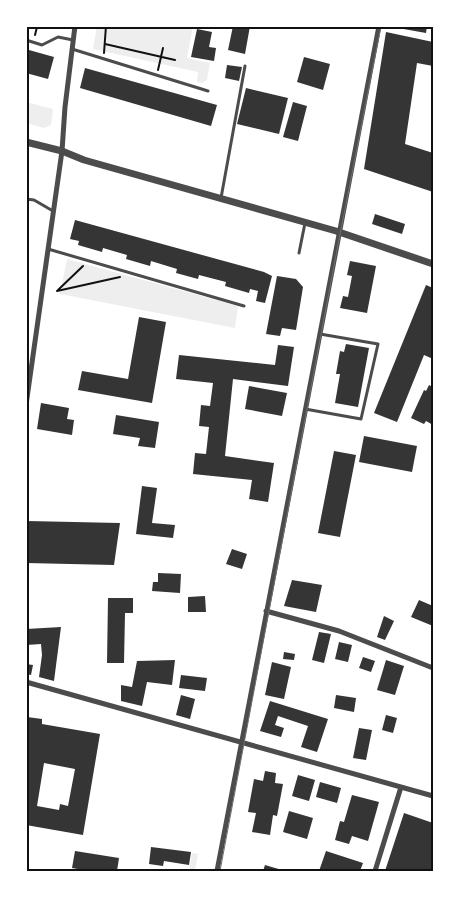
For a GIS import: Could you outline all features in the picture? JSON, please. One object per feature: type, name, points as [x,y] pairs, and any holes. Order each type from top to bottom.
[{"type":"street","points":[[26,404],[62,151],[64,107],[75,26]]},
{"type":"street","points":[[217,871],[243,742],[338,231],[379,26]]},
{"type":"street","points":[[26,142],[338,231],[433,264]]},
{"type":"street","points":[[266,611],[339,631],[433,668]]},
{"type":"street","points":[[26,682],[433,796]]},
{"type":"street","points":[[375,871],[401,787]]},
{"type":"lane","points":[[26,40],[42,45],[58,37],[73,40]]},
{"type":"lane","points":[[72,48],[208,91]]},
{"type":"lane","points":[[221,198],[245,66]]},
{"type":"lane","points":[[26,199],[34,200],[54,211]]},
{"type":"lane","points":[[299,253],[306,222]]},
{"type":"lane","points":[[48,249],[244,306]]},
{"type":"lane","points":[[305,409],[362,419],[378,344],[319,334]]},
{"type":"path","points":[[32,42],[37,27],[34,26]]},
{"type":"path","points":[[104,58],[106,26]]},
{"type":"path","points":[[105,44],[175,60]]},
{"type":"path","points":[[157,75],[163,48]]},
{"type":"path","points":[[88,260],[57,291],[135,274]]},
{"type":"shaded area","points":[[97,26],[193,26],[187,58],[210,63],[207,80],[202,83],[197,82],[198,72],[93,49]]},
{"type":"shaded area","points":[[26,102],[53,109],[51,125],[44,128],[26,123]]},
{"type":"shaded area","points":[[67,259],[238,306],[235,328],[60,294]]},
{"type":"shaded area","points":[[192,853],[198,854],[195,871],[189,871]]},
{"type":"building","points":[[233,26],[250,26],[245,54],[228,50]]},
{"type":"building","points":[[398,26],[427,26],[426,33],[398,28]]},
{"type":"building","points":[[197,29],[212,32],[209,47],[216,48],[214,61],[191,57]]},
{"type":"building","points":[[386,32],[433,42],[433,66],[417,63],[405,144],[433,153],[433,192],[364,169]]},
{"type":"building","points":[[29,50],[54,57],[48,79],[26,73],[26,52],[29,53]]},
{"type":"building","points":[[304,57],[330,64],[323,90],[297,82]]},
{"type":"building","points":[[227,65],[242,67],[239,81],[225,78]]},
{"type":"building","points":[[85,68],[217,105],[211,126],[80,88]]},
{"type":"building","points":[[246,88],[288,98],[279,134],[237,124]]},
{"type":"building","points":[[293,102],[307,106],[298,141],[283,137]]},
{"type":"building","points":[[375,214],[405,224],[402,234],[372,224]]},
{"type":"building","points":[[75,220],[264,272],[272,276],[265,303],[256,301],[258,291],[250,289],[249,293],[225,286],[226,282],[199,275],[198,279],[176,273],[177,269],[151,261],[150,266],[126,259],[127,255],[103,248],[102,252],[78,245],[79,241],[70,239]]},
{"type":"building","points":[[350,261],[376,266],[367,313],[340,308],[343,296],[348,297],[352,276],[347,275]]},
{"type":"building","points":[[277,276],[296,279],[303,287],[296,330],[282,328],[280,336],[266,334]]},
{"type":"building","points":[[426,285],[433,288],[433,359],[424,355],[397,422],[374,413]]},
{"type":"building","points":[[139,317],[166,322],[152,403],[78,390],[82,371],[128,379]]},
{"type":"building","points":[[346,344],[369,348],[358,407],[335,403],[340,374],[336,374],[340,351],[344,352]]},
{"type":"building","points":[[278,345],[294,347],[288,386],[233,379],[225,456],[274,463],[268,502],[249,499],[252,480],[193,474],[195,453],[206,454],[209,427],[199,426],[201,405],[210,406],[213,383],[176,379],[179,355],[275,365]]},
{"type":"building","points":[[429,385],[433,387],[431,410],[433,411],[433,425],[426,421],[424,424],[411,418],[424,390],[426,391]]},
{"type":"building","points":[[249,386],[287,393],[282,416],[245,409]]},
{"type":"building","points":[[41,403],[69,408],[67,419],[74,420],[72,435],[37,429]]},
{"type":"building","points":[[116,415],[159,422],[155,448],[138,446],[140,438],[113,434]]},
{"type":"building","points":[[364,436],[417,446],[412,472],[359,462]]},
{"type":"building","points":[[334,451],[356,455],[340,537],[318,533]]},
{"type":"building","points":[[142,486],[157,488],[152,523],[175,525],[173,538],[136,534]]},
{"type":"building","points":[[27,521],[120,523],[114,565],[26,563]]},
{"type":"building","points":[[232,549],[247,554],[242,569],[226,564]]},
{"type":"building","points":[[158,573],[181,574],[180,593],[152,591],[153,582],[158,582]]},
{"type":"building","points":[[292,580],[322,585],[316,612],[284,606]]},
{"type":"building","points":[[205,596],[206,612],[188,612],[188,597]]},
{"type":"building","points":[[108,598],[133,598],[133,613],[125,613],[124,663],[107,663]]},
{"type":"building","points":[[419,600],[433,606],[433,626],[411,617]]},
{"type":"building","points":[[384,616],[394,621],[385,640],[377,637]]},
{"type":"building","points":[[61,627],[54,681],[39,677],[42,655],[41,644],[26,645],[26,629]]},
{"type":"building","points":[[319,632],[331,634],[324,663],[312,660]]},
{"type":"building","points":[[339,642],[352,645],[348,662],[335,659]]},
{"type":"building","points":[[284,652],[295,654],[294,660],[283,659]]},
{"type":"building","points":[[363,657],[375,661],[371,672],[359,668]]},
{"type":"building","points":[[175,660],[172,685],[147,682],[142,706],[121,701],[121,685],[132,687],[137,661]]},
{"type":"building","points":[[386,660],[404,666],[395,695],[377,690]]},
{"type":"building","points":[[272,662],[291,667],[284,699],[265,695]]},
{"type":"building","points":[[26,664],[33,665],[31,675],[26,674]]},
{"type":"building","points":[[181,675],[207,678],[205,691],[179,688]]},
{"type":"building","points":[[181,695],[195,699],[190,719],[176,715]]},
{"type":"building","points":[[336,695],[356,698],[354,712],[334,708]]},
{"type":"building","points":[[270,701],[328,719],[317,752],[301,747],[308,726],[278,716],[275,725],[284,728],[281,737],[260,731]]},
{"type":"building","points":[[386,715],[397,718],[393,733],[382,730]]},
{"type":"building","points":[[27,717],[42,719],[42,724],[100,734],[83,835],[26,825]],"holes":[[[44,763],[75,769],[68,806],[60,804],[59,810],[37,806]]]},
{"type":"building","points":[[359,728],[372,730],[366,760],[353,758]]},
{"type":"building","points":[[265,771],[276,773],[275,783],[283,784],[277,816],[273,815],[270,835],[252,832],[256,813],[248,812],[254,779],[263,781]]},
{"type":"building","points":[[298,775],[315,780],[309,801],[292,796]]},
{"type":"building","points":[[320,782],[341,788],[337,803],[316,797]]},
{"type":"building","points":[[352,795],[379,802],[368,841],[352,836],[349,844],[335,840],[340,821],[344,822]]},
{"type":"building","points":[[289,811],[313,818],[307,839],[283,832]]},
{"type":"building","points":[[404,813],[433,823],[433,871],[385,871]]},
{"type":"building","points":[[151,847],[191,852],[189,865],[164,861],[163,866],[149,864]]},
{"type":"building","points":[[75,851],[119,858],[117,871],[89,871],[72,868]]},
{"type":"building","points":[[326,851],[363,863],[360,871],[319,871]]},
{"type":"building","points":[[265,865],[282,870],[282,871],[263,871]]},
{"type":"tram line","points":[[220,871],[381,26]]}]
